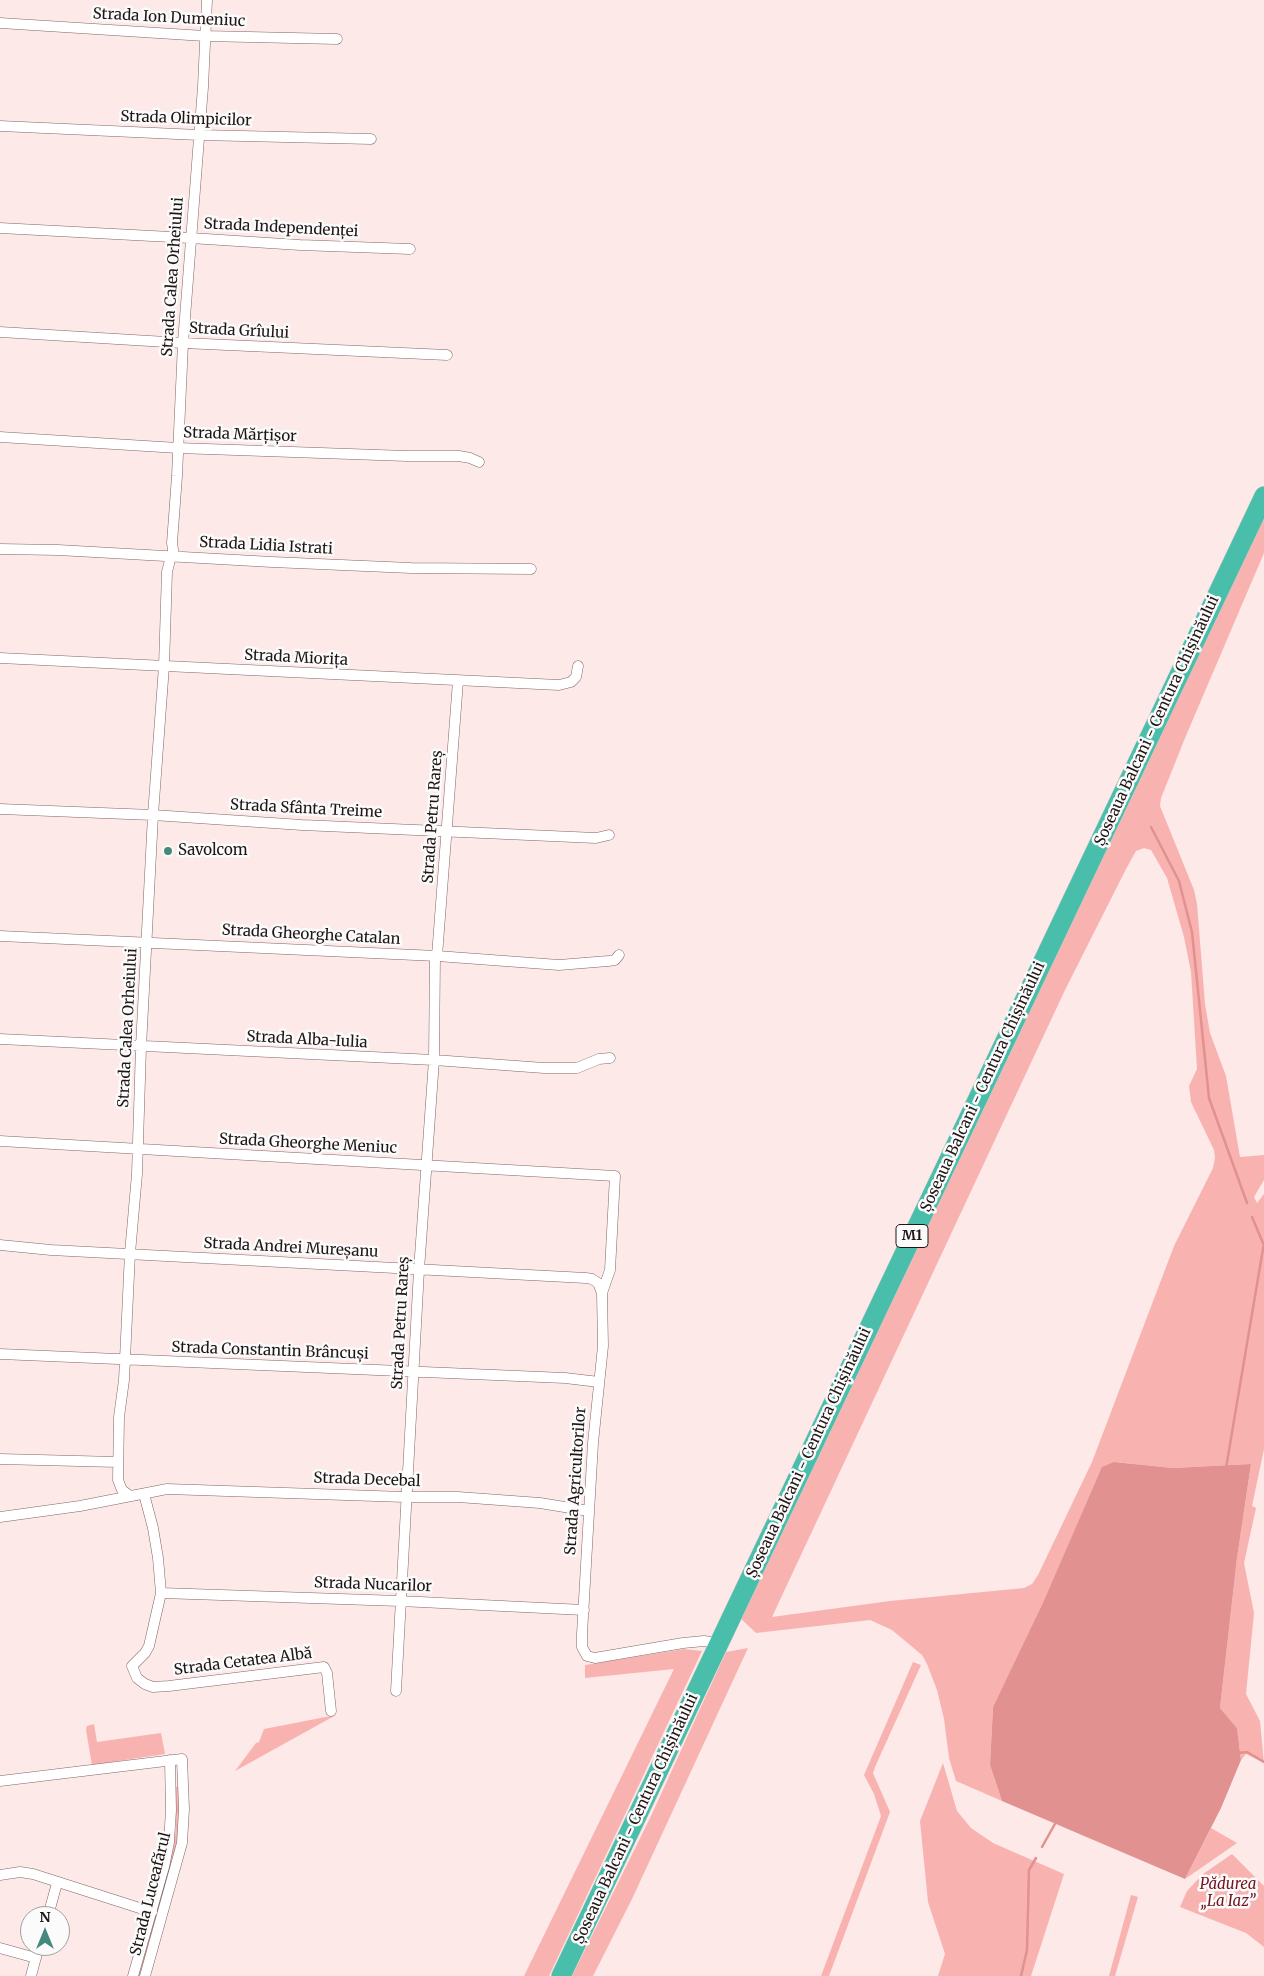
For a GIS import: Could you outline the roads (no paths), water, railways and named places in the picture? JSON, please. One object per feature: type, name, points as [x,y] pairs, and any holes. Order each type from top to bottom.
[{"type":"highway","name":"Șoseaua Balcani - Centura Chișinăului","points":[[561,1976],[1264,496]]},
{"type":"street","name":"Strada Calea Orheiului","points":[[130,1496],[122,1490],[118,1480],[119,1417],[123,1392],[130,1254],[138,1149],[146,942],[164,666],[167,572],[172,556],[183,343],[199,136],[207,0]]},
{"type":"street","name":"Strada Ion Dumeniuc","points":[[0,23],[205,36],[337,39]]},
{"type":"street","name":"Strada Olimpicilor","points":[[0,126],[199,136],[371,138]]},
{"type":"street","name":"Strada Independenței","points":[[0,228],[300,245],[410,249]]},
{"type":"street","name":"Strada Grîului","points":[[0,332],[183,343],[447,355]]},
{"type":"street","name":"Strada Mărțișor","points":[[0,437],[178,448],[459,456],[479,462]]},
{"type":"street","name":"Strada Lidia Istrati","points":[[0,548],[419,568],[531,569]]},
{"type":"street","name":"Strada Miorița","points":[[0,658],[559,685],[571,682],[576,677],[578,666]]},
{"type":"street","name":"Strada Petru Rareș","points":[[396,1691],[405,1497],[434,1060],[436,956],[442,910],[446,830],[458,681]]},
{"type":"street","name":"Strada Sfânta Treime","points":[[0,809],[596,838],[609,835]]},
{"type":"street","name":"Strada Gheorghe Catalan","points":[[0,936],[436,956],[560,965],[615,960],[619,955]]},
{"type":"street","name":"Strada Alba-Iulia","points":[[0,1038],[141,1047],[434,1060],[544,1068],[577,1068],[591,1062],[610,1058]]},
{"type":"street","name":"Strada Gheorghe Meniuc","points":[[0,1141],[615,1176]]},
{"type":"street","name":"Strada Agricultorilor","points":[[615,1176],[610,1270],[602,1293],[603,1346],[589,1511],[582,1647],[587,1656],[595,1658],[683,1643],[704,1641],[719,1643]]},
{"type":"street","name":"Strada Andrei Mureșanu","points":[[0,1245],[51,1250],[592,1279],[598,1282],[602,1293]]},
{"type":"street","name":"Strada Constantin Brâncuși","points":[[0,1354],[125,1361],[565,1378],[599,1382]]},
{"type":"street","points":[[0,1459],[117,1462]]},
{"type":"street","name":"Strada Decebal","points":[[0,1517],[80,1506],[167,1489],[481,1498],[569,1507],[589,1511]]},
{"type":"street","points":[[144,1494],[154,1528],[161,1593]]},
{"type":"street","name":"Strada Nucarilor","points":[[161,1593],[400,1601],[584,1610]]},
{"type":"street","name":"Strada Cetatea Albă","points":[[161,1593],[149,1646],[132,1666],[137,1678],[145,1684],[153,1687],[324,1667],[327,1674],[331,1710]]},
{"type":"street","name":"Strada Luceafărul","points":[[133,1976],[152,1912],[169,1842],[172,1810],[170,1760],[182,1759],[184,1809],[182,1843],[145,1976]]},
{"type":"street","points":[[0,1781],[170,1760]]},
{"type":"street","points":[[0,1875],[25,1872],[152,1912]]},
{"type":"street","points":[[51,1906],[57,1883]]},
{"type":"street","points":[[0,1948],[36,1958],[30,1976]]},
{"type":"waterway","points":[[1151,827],[1179,881],[1192,932],[1209,1098],[1247,1203]]},
{"type":"waterway","points":[[1252,1217],[1263,1243]]},
{"type":"waterway","points":[[1226,1468],[1264,1243]]},
{"type":"waterway","points":[[1238,1753],[1247,1752],[1264,1762]]},
{"type":"waterway","points":[[1042,1847],[1056,1822]]},
{"type":"waterway","points":[[1021,1976],[1027,1950],[1029,1870],[1036,1858]]},
{"type":"place","name":"Savolcom","points":[[168,851]]},
{"type":"park label","name":"Pădurea „La Iaz”","points":[[1228,1894]]}]
